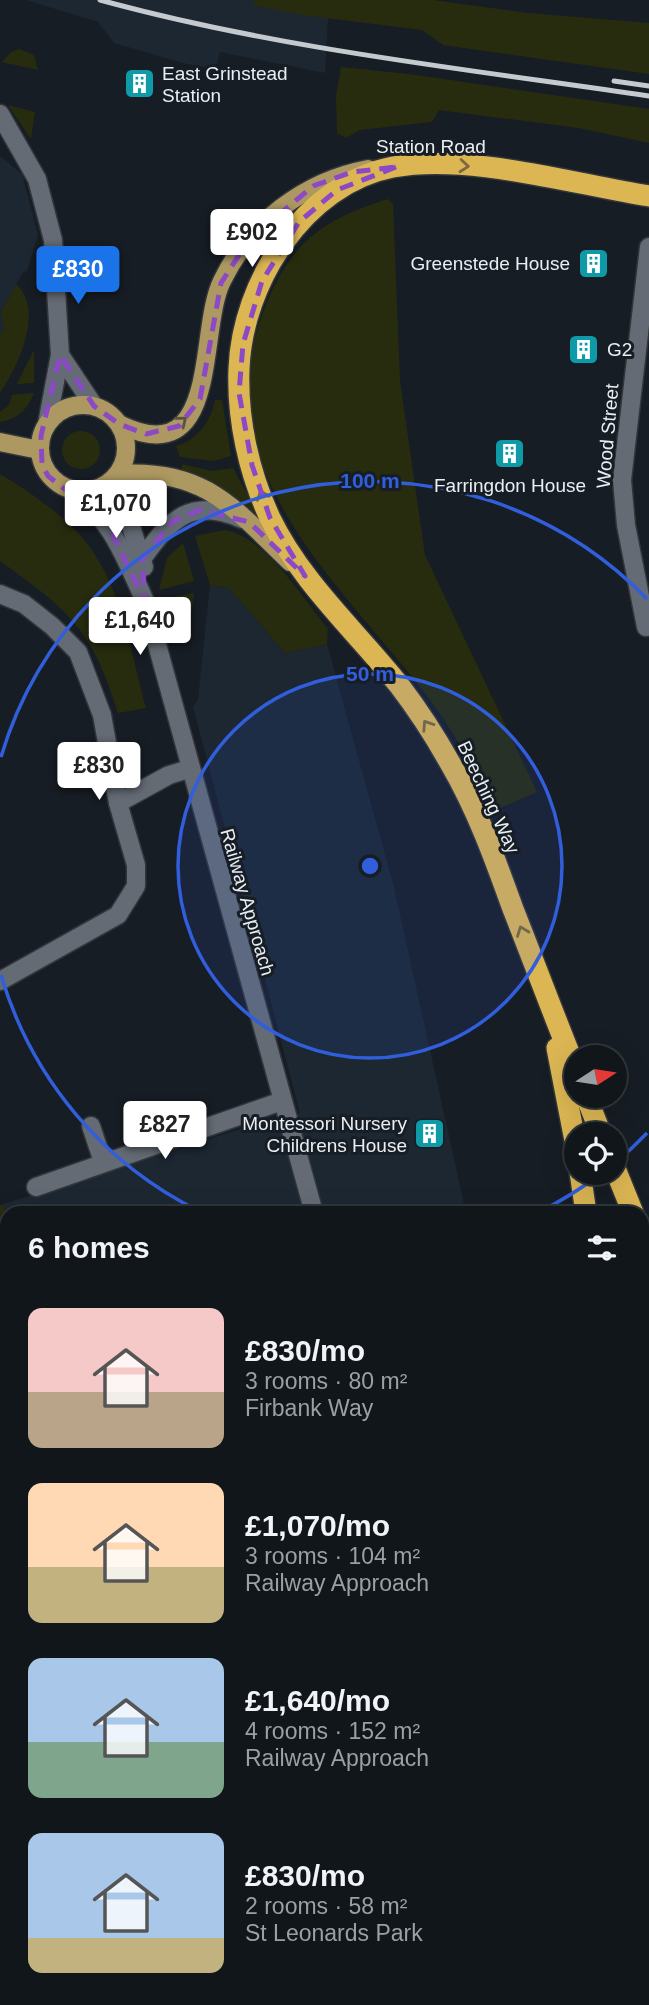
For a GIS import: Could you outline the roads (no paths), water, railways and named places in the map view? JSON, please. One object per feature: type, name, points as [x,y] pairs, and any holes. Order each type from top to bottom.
[{"type":"highway","name":"Station Road","points":[[396,167],[445,165],[502,169],[649,196]]},
{"type":"highway","name":"Beeching Way","points":[[396,167],[355,180],[337,190],[299,222],[262,281],[243,344],[239,393],[252,466],[271,518],[305,576],[399,686],[452,765],[481,824],[566,1045]]},
{"type":"highway","points":[[546,995],[571,1122]]},
{"type":"highway","points":[[582,1185],[585,1206]]},
{"type":"highway","points":[[622,1185],[630,1206]]},
{"type":"main road","name":"Station Road","points":[[119,424],[146,434],[169,431],[194,411],[203,386],[211,320],[221,283],[247,241],[264,223],[302,193],[322,182],[352,172],[396,167]]},
{"type":"main road","points":[[72,406],[94,406],[112,416],[119,424],[126,449],[125,461],[117,476],[95,490],[72,491],[48,476],[39,450],[47,424],[62,410],[72,406]]},
{"type":"main road","points":[[0,442],[39,450]]},
{"type":"main road","name":"Beeching Way","points":[[117,476],[139,472],[195,482],[224,500],[305,576]]},
{"type":"street","points":[[0,114],[37,179],[49,216],[60,315],[60,355],[47,424]]},
{"type":"street","name":"Wood Street","points":[[646,627],[626,525],[622,480],[649,247]]},
{"type":"street","points":[[60,355],[94,406]]},
{"type":"street","name":"Railway Approach","points":[[117,476],[142,559],[145,601]]},
{"type":"street","name":"Railway Approach","points":[[72,491],[106,521],[123,549],[145,601],[312,1206]]},
{"type":"street","points":[[142,559],[167,526],[189,513],[215,510],[248,522]]},
{"type":"street","points":[[0,594],[33,611],[78,652],[102,715],[118,803],[136,865],[136,886],[118,915],[0,981]]},
{"type":"street","points":[[118,803],[169,775],[190,769]]},
{"type":"street","points":[[36,1187],[282,1101]]},
{"type":"street","points":[[91,1126],[103,1162]]},
{"type":"railway","points":[[100,0],[167,17],[304,45],[649,96]]},
{"type":"railway","points":[[614,81],[649,86]]},
{"type":"place","name":"East Grinstead Station","points":[[139,84]]},
{"type":"place","name":"Greenstede House","points":[[593,263]]},
{"type":"place","name":"G2","points":[[584,349]]},
{"type":"place","name":"Farringdon House","points":[[510,454]]},
{"type":"place","name":"Montessori Nursery Childrens House","points":[[430,1134]]}]
